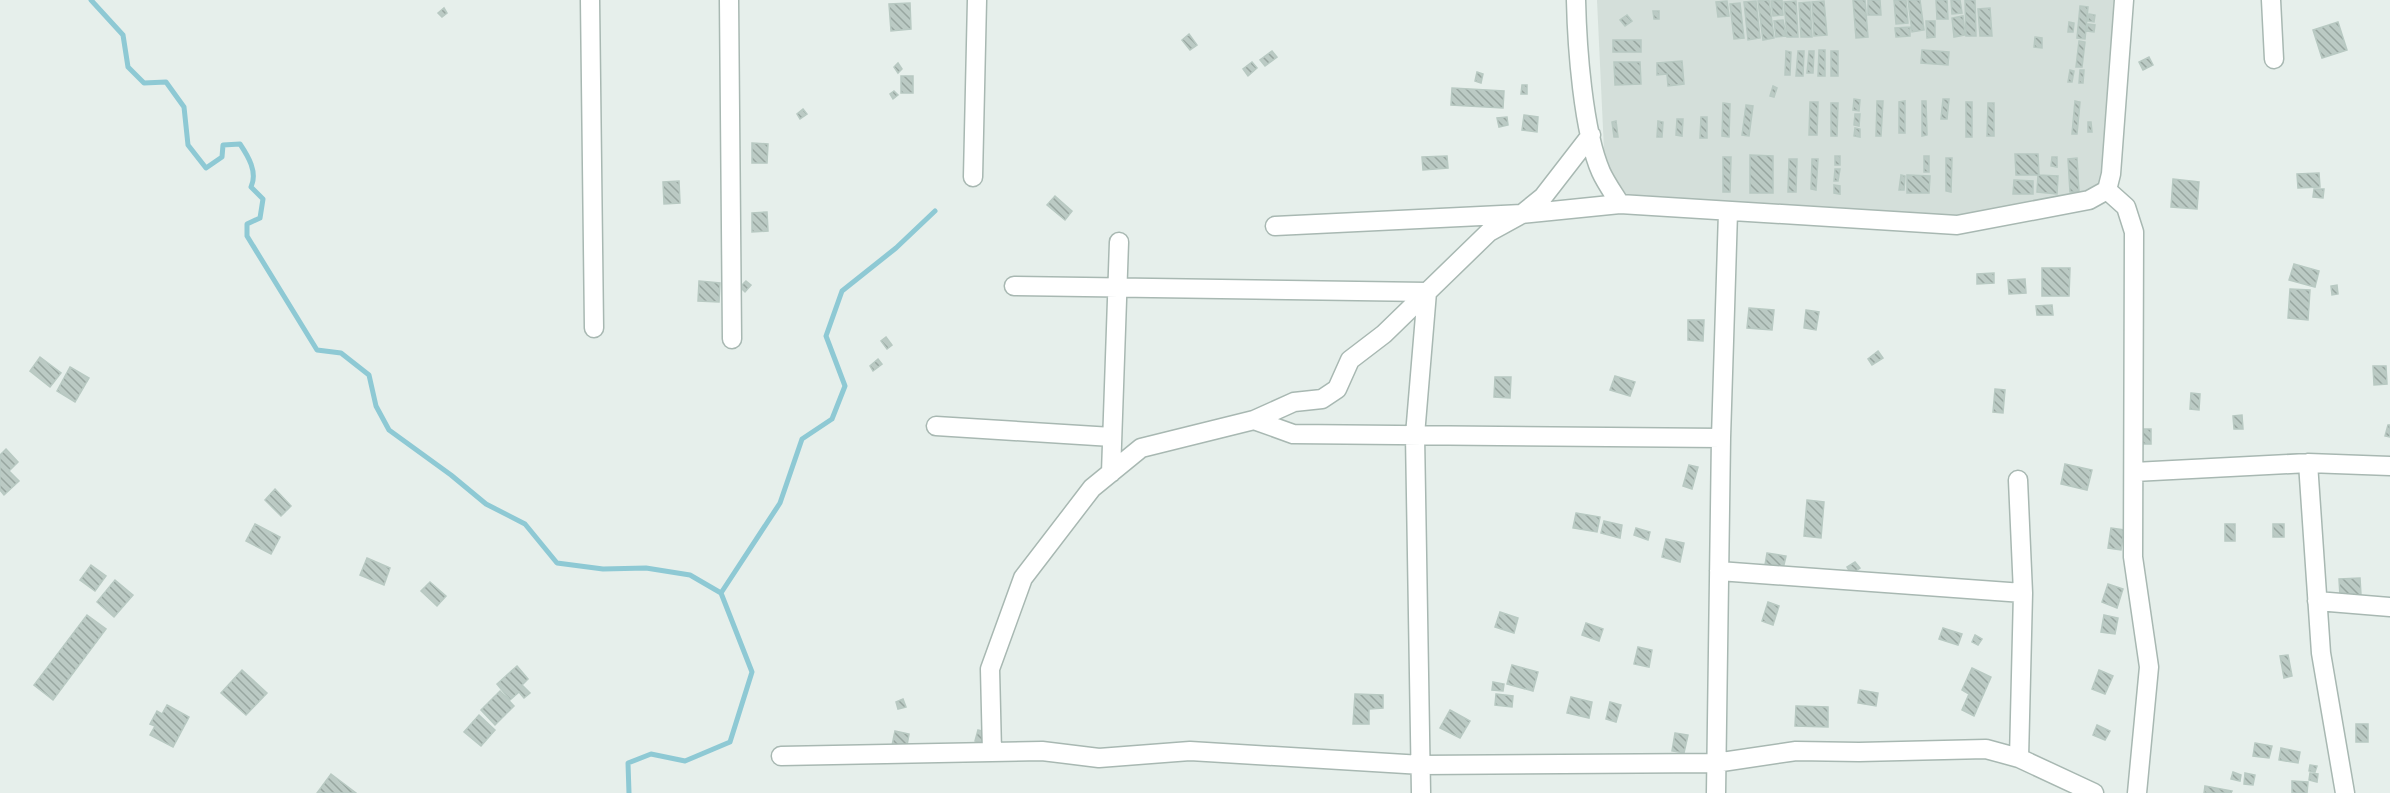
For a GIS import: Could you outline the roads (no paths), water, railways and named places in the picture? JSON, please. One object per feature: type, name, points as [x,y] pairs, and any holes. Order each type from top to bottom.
[{"type":"street","points":[[590,0],[594,328]]},
{"type":"street","points":[[729,0],[732,339]]},
{"type":"street","points":[[973,177],[977,0]]},
{"type":"street","points":[[1576,0],[1577,36],[1590,135],[1601,172],[1620,204]]},
{"type":"street","points":[[1275,226],[1522,214],[1620,204],[1957,225],[2089,200],[2107,190],[2111,174],[2124,0]]},
{"type":"street","points":[[2271,0],[2274,58]]},
{"type":"street","points":[[993,752],[990,669],[1023,578],[1092,488],[1141,448],[1254,420],[1294,402],[1322,399],[1336,389],[1350,360],[1384,334],[1489,232],[1522,214],[1543,197],[1590,135]]},
{"type":"street","points":[[2107,190],[2126,207],[2134,232],[2133,558],[2149,667],[2137,793]]},
{"type":"street","points":[[1716,793],[1721,438],[1728,212]]},
{"type":"street","points":[[1111,472],[1119,242]]},
{"type":"street","points":[[1014,286],[1427,292]]},
{"type":"street","points":[[1421,793],[1415,435],[1427,292]]},
{"type":"street","points":[[1254,420],[1293,434],[1721,438]]},
{"type":"street","points":[[936,426],[1112,437]]},
{"type":"street","points":[[2134,472],[2308,463],[2390,466]]},
{"type":"street","points":[[2308,463],[2320,653],[2344,793]]},
{"type":"street","points":[[2018,480],[2023,593],[2019,758]]},
{"type":"street","points":[[1719,571],[2023,593]]},
{"type":"street","points":[[2317,601],[2390,607]]},
{"type":"street","points":[[781,756],[1042,751],[1099,758],[1190,751],[1422,765],[1715,763],[1796,751],[1859,752],[1986,748],[2019,758],[2094,793]]},
{"type":"waterway","points":[[91,0],[123,35],[128,67],[144,83],[166,82],[184,107],[188,145],[206,168],[222,157],[223,145],[240,144],[253,170],[251,187],[263,199],[260,218],[247,224],[247,236],[317,350],[341,353],[369,375],[376,406],[389,430],[451,475],[486,504],[525,524],[557,563],[603,569],[646,568],[690,575],[721,593],[752,672],[730,742],[685,761],[651,754],[628,763],[629,793]]},
{"type":"waterway","points":[[721,593],[780,503],[802,439],[832,419],[845,386],[826,336],[842,291],[896,248],[935,211]]}]
